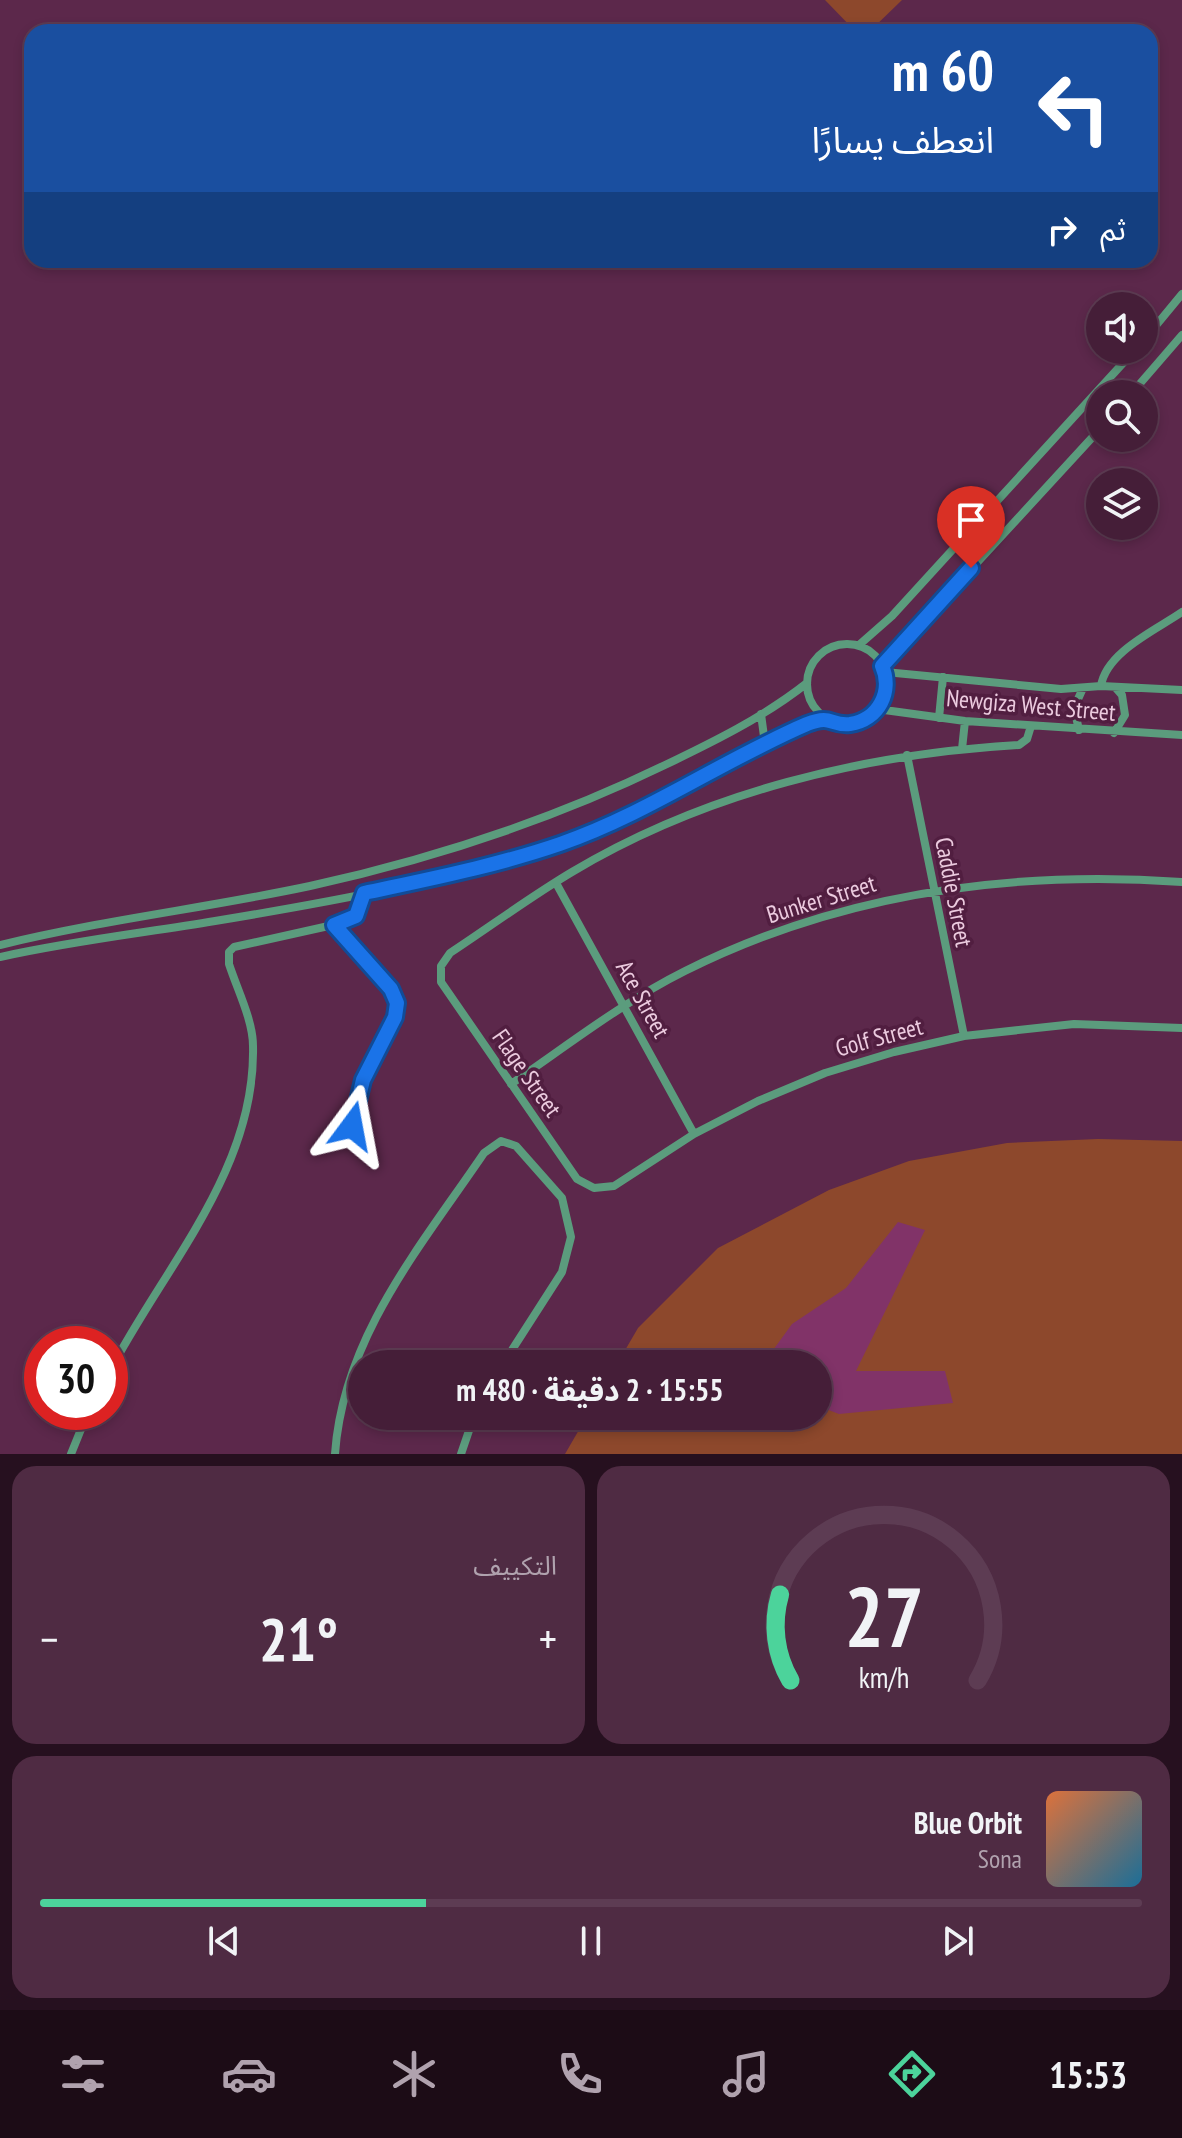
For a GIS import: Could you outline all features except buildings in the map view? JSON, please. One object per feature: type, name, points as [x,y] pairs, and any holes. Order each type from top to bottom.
[{"type":"street","points":[[1158,323],[1182,294]]},
{"type":"street","points":[[1143,380],[1182,335]]},
{"type":"street","points":[[859,645],[892,616],[1122,364]]},
{"type":"street","points":[[884,669],[1086,445]]},
{"type":"street","points":[[1101,686],[1104,673],[1114,660],[1182,612]]},
{"type":"street","points":[[840,644],[859,645],[884,669],[885,695],[877,709],[853,723],[825,717],[811,703],[807,683],[811,666],[823,652],[840,644]]},
{"type":"street","name":"Newgiza West Street","points":[[884,669],[1050,688],[1101,686],[1182,690]]},
{"type":"street","points":[[939,718],[943,677]]},
{"type":"street","points":[[0,945],[309,886],[475,842],[537,822],[619,787],[761,714],[807,683]]},
{"type":"street","points":[[1114,733],[1125,715],[1122,695],[1115,687]]},
{"type":"street","points":[[1079,730],[1074,708],[1083,688]]},
{"type":"street","name":"Newgiza West Street","points":[[877,709],[965,721],[1182,735]]},
{"type":"street","points":[[761,714],[765,744]]},
{"type":"street","points":[[0,957],[364,893],[484,867],[561,844],[675,792],[765,744],[825,717]]},
{"type":"street","points":[[962,749],[965,721]]},
{"type":"street","points":[[556,883],[623,846],[729,801],[839,769],[907,755],[1022,744],[1031,726]]},
{"type":"street","name":"Caddie Street","points":[[907,755],[964,1036]]},
{"type":"street","name":"Bunker Street","points":[[511,1084],[624,1006],[683,972],[744,943],[873,901],[1020,881],[1100,878],[1182,882]]},
{"type":"street","name":"Flage Street","points":[[556,883],[450,953],[441,966],[441,982],[577,1179],[594,1188],[614,1186]]},
{"type":"street","name":"Ace Street","points":[[556,883],[694,1134]]},
{"type":"street","points":[[128,1341],[216,1195],[235,1149],[250,1093],[254,1042],[229,964],[229,952],[234,947],[334,925],[356,916],[364,893]]},
{"type":"street","points":[[334,925],[391,989],[397,1003],[395,1017],[363,1080],[352,1126]]},
{"type":"street","name":"Golf Street","points":[[614,1186],[694,1134],[758,1101],[825,1073],[894,1052],[964,1036],[1074,1024],[1182,1028]]},
{"type":"street","points":[[362,1350],[372,1323],[484,1153],[501,1141],[516,1146],[562,1198],[571,1237],[562,1272],[512,1350]]},
{"type":"street","points":[[335,1454],[348,1386]]},
{"type":"street","points":[[71,1454],[81,1430]]},
{"type":"street","points":[[461,1454],[469,1430]]},
{"type":"shaded area","points":[[825,0],[902,0],[877,24],[848,24]]},
{"type":"shaded area","points":[[1098,1139],[1182,1141],[1182,1454],[565,1454],[579,1430],[832,1430],[832,1350],[625,1350],[638,1328],[718,1248],[829,1190],[909,1161],[1007,1143]]},
{"type":"shaded area","points":[[898,1222],[925,1230],[856,1371],[945,1371],[953,1403],[839,1414],[832,1411],[832,1350],[773,1350],[792,1324],[846,1288]]},
{"type":"route","points":[[352,1126],[363,1080],[397,1010],[391,989],[334,925],[351,921],[356,916],[364,893],[484,867],[561,844],[647,806],[807,724],[825,717],[843,724],[862,721],[871,716],[885,695],[886,680],[882,666],[971,568]]}]
